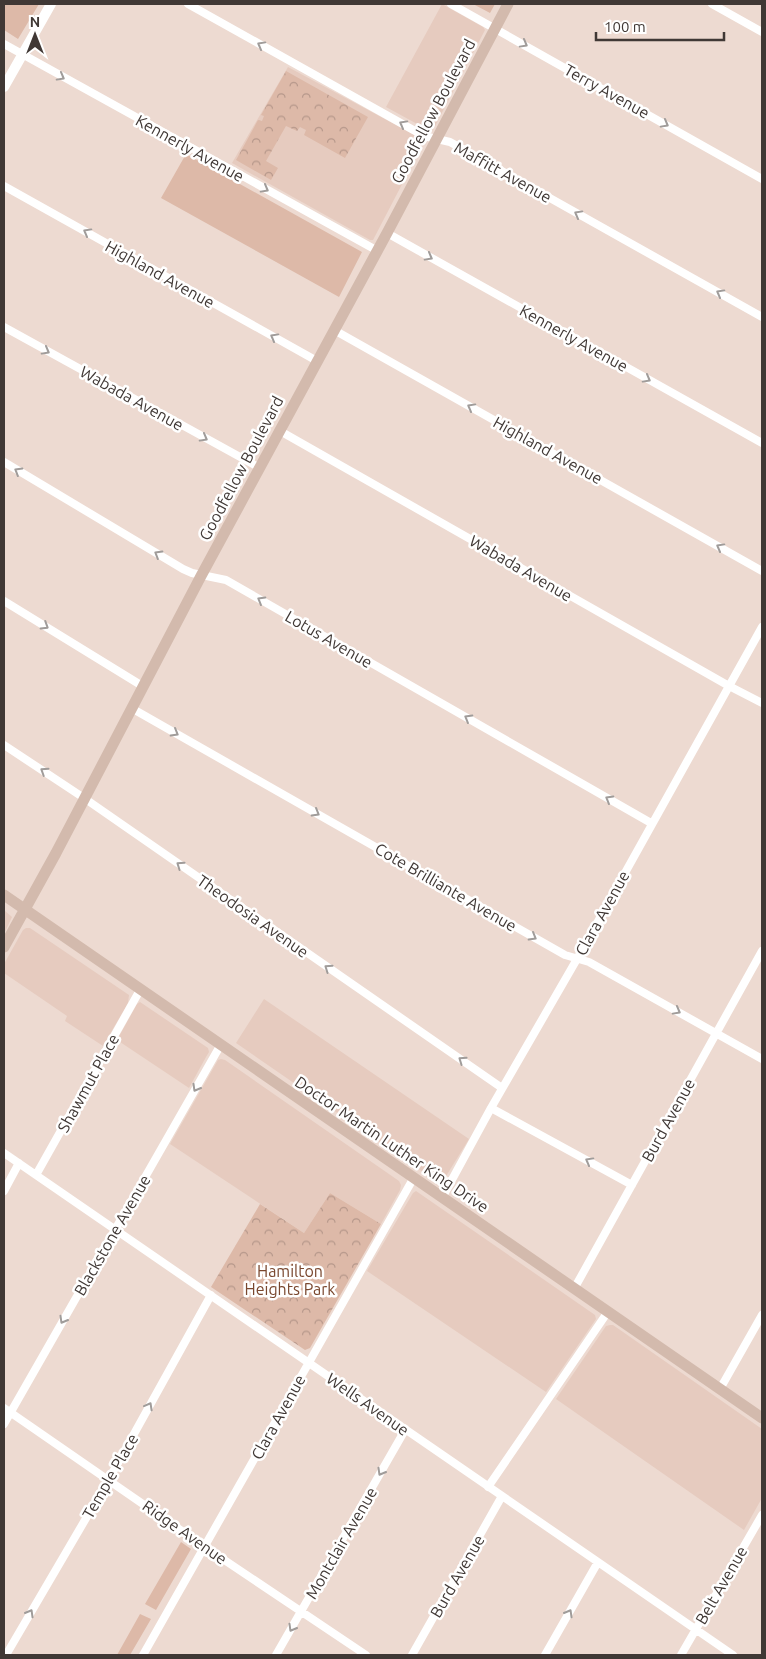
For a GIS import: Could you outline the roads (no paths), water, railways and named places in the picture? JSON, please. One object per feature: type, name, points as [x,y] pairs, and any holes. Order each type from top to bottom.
[{"type":"main road","name":"Goodfellow Boulevard","points":[[4,947],[133,709],[201,576],[376,250],[387,233],[508,4]]},
{"type":"main road","name":"Doctor Martin Luther King Drive","points":[[4,895],[220,1046],[762,1418]]},
{"type":"street","points":[[4,87],[52,4]]},
{"type":"street","name":"Maffitt Avenue","points":[[188,4],[424,136],[450,142],[762,317]]},
{"type":"street","name":"Terry Avenue","points":[[450,4],[762,179]]},
{"type":"street","points":[[712,4],[762,32]]},
{"type":"street","name":"Kennerly Avenue","points":[[4,44],[376,250]]},
{"type":"street","name":"Highland Avenue","points":[[4,186],[317,361]]},
{"type":"street","name":"Kennerly Avenue","points":[[387,233],[762,443]]},
{"type":"street","name":"Wabada Avenue","points":[[4,327],[260,468]]},
{"type":"street","name":"Highland Avenue","points":[[334,330],[762,571]]},
{"type":"street","name":"Wabada Avenue","points":[[280,431],[762,703]]},
{"type":"street","name":"Lotus Avenue","points":[[4,462],[183,569],[201,576],[226,580],[651,823]]},
{"type":"street","points":[[4,601],[144,687]]},
{"type":"street","name":"Clara Avenue","points":[[442,1198],[762,626]]},
{"type":"street","name":"Cote Brilliante Avenue","points":[[133,709],[565,955],[589,962],[762,1059]]},
{"type":"street","name":"Theodosia Avenue","points":[[4,745],[84,798],[502,1088]]},
{"type":"street","name":"Burd Avenue","points":[[574,1289],[762,951]]},
{"type":"street","name":"Shawmut Place","points":[[36,1175],[140,990]]},
{"type":"street","name":"Blackstone Avenue","points":[[4,1424],[7,1410],[220,1046]]},
{"type":"street","points":[[491,1108],[632,1185]]},
{"type":"street","name":"Wells Avenue","points":[[4,1153],[733,1655]]},
{"type":"street","points":[[4,1190],[19,1163]]},
{"type":"street","name":"Clara Avenue","points":[[143,1655],[413,1179]]},
{"type":"street","name":"Temple Place","points":[[6,1655],[109,1479],[211,1295]]},
{"type":"street","points":[[488,1487],[607,1313]]},
{"type":"street","points":[[720,1389],[762,1315]]},
{"type":"street","name":"Ridge Avenue","points":[[7,1410],[205,1547],[366,1655]]},
{"type":"street","name":"Montclair Avenue","points":[[276,1655],[405,1430]]},
{"type":"street","name":"Burd Avenue","points":[[412,1655],[502,1496]]},
{"type":"street","name":"Belt Avenue","points":[[681,1655],[762,1515]]},
{"type":"street","points":[[545,1655],[598,1562]]},
{"type":"park label","name":"Hamilton Heights Park","points":[[290,1280]]}]
